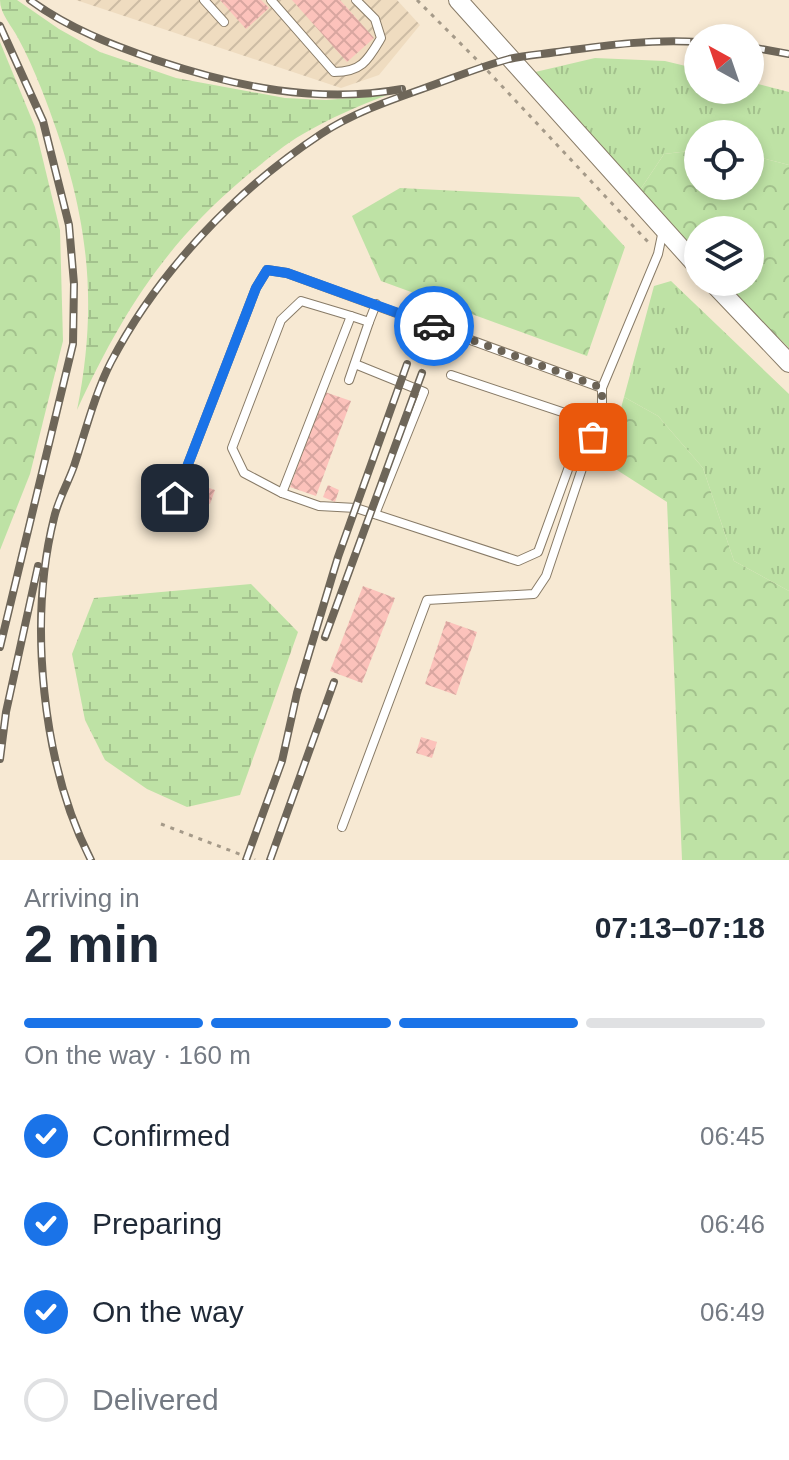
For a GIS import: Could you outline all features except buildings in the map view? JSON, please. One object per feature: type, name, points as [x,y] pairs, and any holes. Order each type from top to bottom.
[{"type":"street","points":[[458,0],[684,252]]},
{"type":"street","points":[[725,296],[789,363]]},
{"type":"lane","points":[[204,0],[224,22]]},
{"type":"lane","points":[[271,0],[334,72],[351,72],[368,59],[381,38],[375,19],[356,0]]},
{"type":"lane","points":[[342,827],[427,600],[534,594],[546,576],[602,409],[602,388],[658,254],[663,229]]},
{"type":"lane","points":[[175,498],[256,288],[267,270],[287,273],[376,304],[602,388]]},
{"type":"lane","points":[[369,322],[301,301],[281,320],[232,448],[244,473],[282,493],[319,506],[356,508],[518,561],[538,552],[586,420],[451,375]]},
{"type":"lane","points":[[349,380],[376,304]]},
{"type":"lane","points":[[282,493],[351,316]]},
{"type":"lane","points":[[355,364],[424,392],[375,514]]},
{"type":"path","points":[[161,824],[255,860]]},
{"type":"shaded area","points":[[76,0],[397,0],[420,25],[379,75],[341,88]]},
{"type":"green space","points":[[0,0],[17,0],[100,52],[176,78],[285,98],[326,100],[387,95],[295,139],[244,178],[190,229],[167,256],[128,313],[77,410],[88,325],[88,285],[78,208],[69,169],[41,88],[16,33],[4,15]]},
{"type":"green space","points":[[0,42],[35,127],[60,230],[63,341],[30,474],[0,550]]},
{"type":"green space","points":[[595,58],[665,61],[684,66],[684,104],[764,104],[764,86],[789,92],[789,165],[764,159],[764,120],[684,120],[684,152],[664,154],[638,193],[531,73]]},
{"type":"green space","points":[[684,152],[684,200],[764,200],[764,159],[789,165],[789,348],[736,296],[764,296],[764,216],[684,216],[684,242],[638,193],[664,154]]},
{"type":"green space","points":[[400,188],[579,197],[625,247],[587,356],[381,281],[352,216]]},
{"type":"green space","points":[[671,281],[789,394],[789,591],[734,561],[703,468],[658,416],[624,397],[654,286]]},
{"type":"green space","points":[[624,397],[658,416],[703,468],[734,561],[789,591],[789,860],[682,860],[667,502],[606,463]]},
{"type":"green space","points":[[251,584],[298,632],[240,795],[187,807],[147,789],[105,760],[85,720],[72,654],[94,598]]},
{"type":"railway","points":[[30,0],[107,42],[216,78],[308,94],[339,95],[402,89]]},
{"type":"railway","points":[[0,26],[43,121],[69,225],[74,284],[73,344],[0,647]]},
{"type":"railway","points":[[91,860],[74,822],[61,781],[44,692],[41,647],[46,559],[56,511],[100,387],[111,362],[152,296],[202,235],[259,181],[321,134],[357,114],[509,59],[631,43],[684,42]]},
{"type":"railway","points":[[764,50],[789,54]]},
{"type":"railway","points":[[246,860],[282,761],[297,693],[338,557],[407,364]]},
{"type":"railway","points":[[325,637],[422,373]]},
{"type":"railway","points":[[0,759],[6,712],[38,566]]},
{"type":"railway","points":[[270,860],[334,682]]},
{"type":"way so far","points":[[434,326],[602,388],[602,409],[593,437]]},
{"type":"route","points":[[175,498],[256,288],[267,270],[287,273],[434,326]]}]
